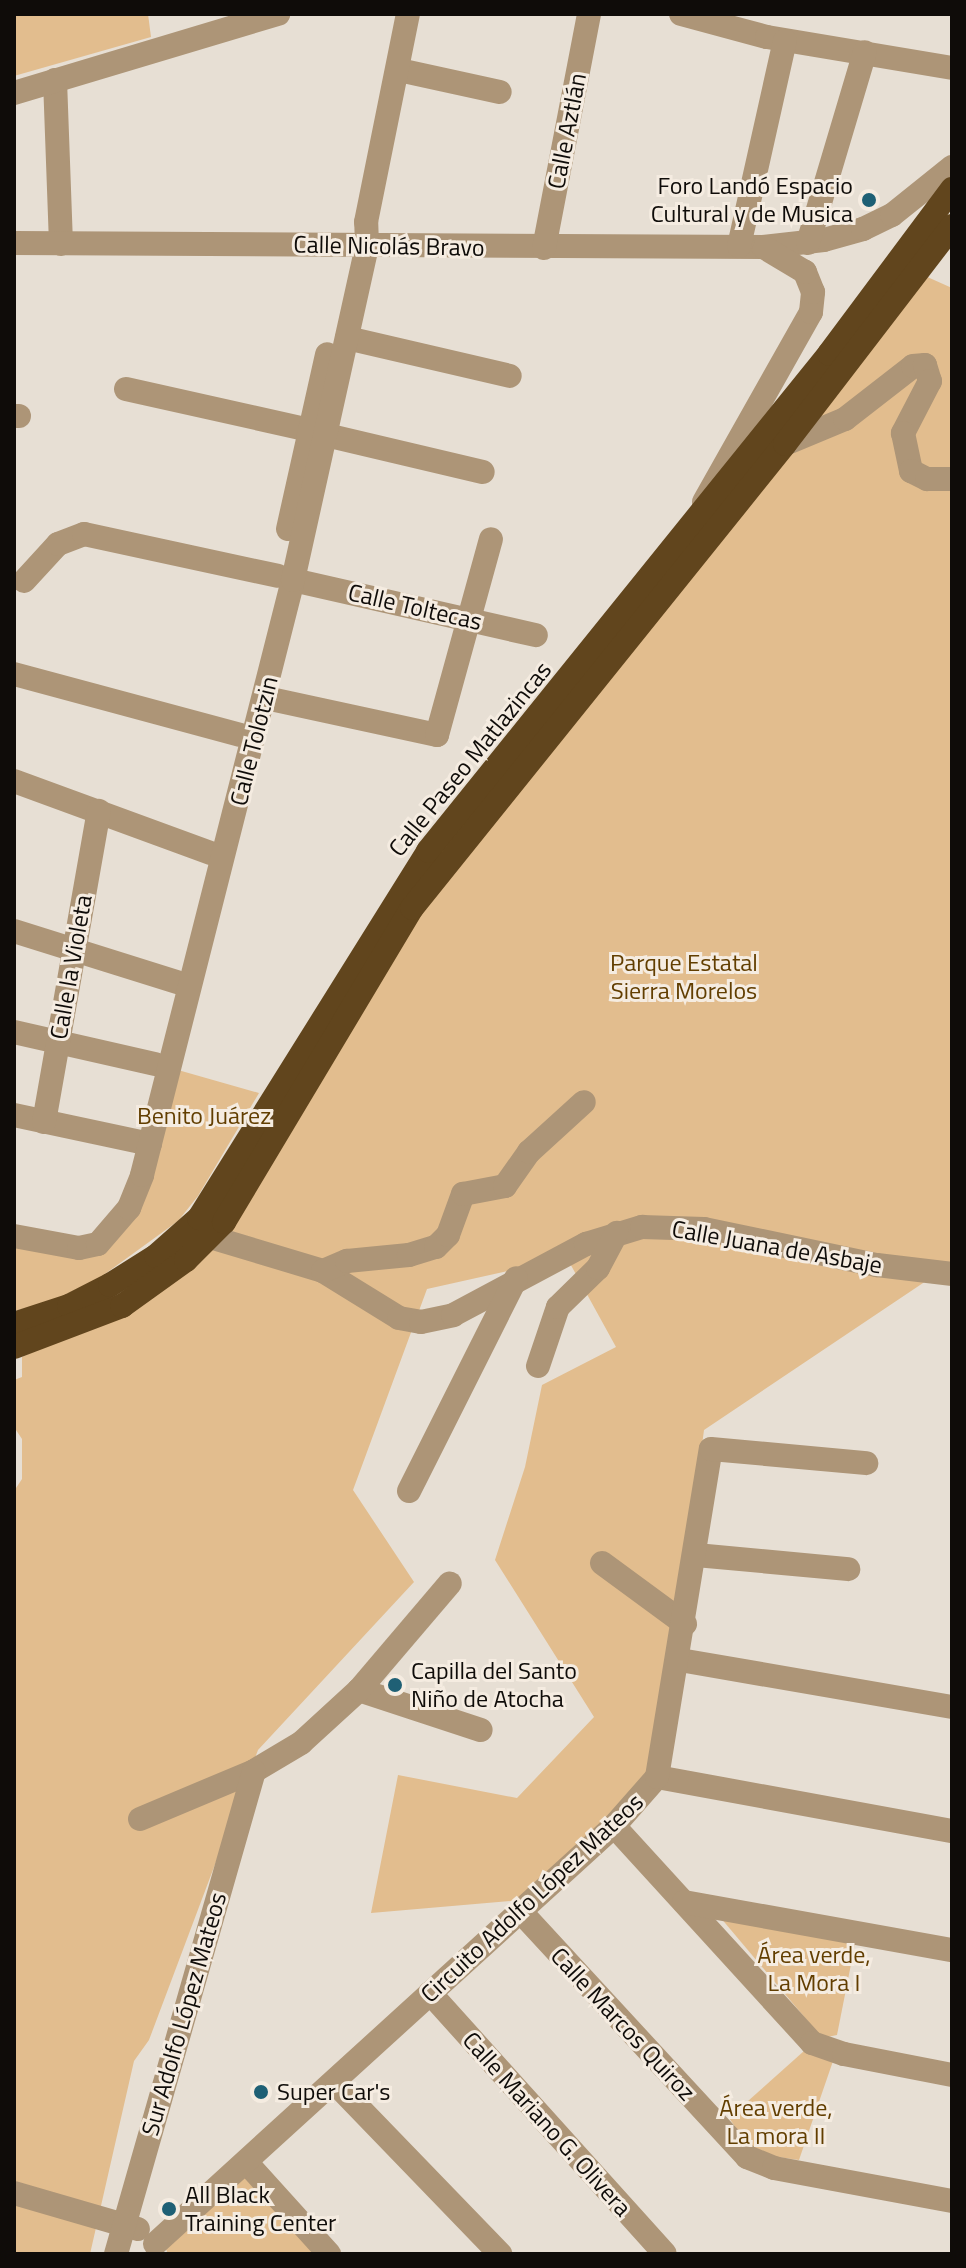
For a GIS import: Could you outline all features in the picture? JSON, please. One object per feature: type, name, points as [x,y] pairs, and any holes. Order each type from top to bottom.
[{"type":"highway","name":"Calle Paseo Matlazincas","points":[[14,1324],[69,1306],[110,1285],[156,1256],[199,1218],[428,851],[903,260],[952,189]]},
{"type":"highway","name":"Calle Paseo Matlazincas","points":[[14,1347],[122,1306],[210,1237],[237,1202],[412,908],[785,444],[952,226]]},
{"type":"street","points":[[14,93],[278,14]]},
{"type":"street","name":"Calle Tolotzin","points":[[142,1142],[266,698],[286,578],[399,70],[408,14]]},
{"type":"street","name":"Calle Aztlán","points":[[544,248],[589,14]]},
{"type":"street","points":[[681,14],[785,41],[952,68]]},
{"type":"street","points":[[696,519],[730,448],[811,312],[813,292],[805,272],[751,247],[785,41]]},
{"type":"street","points":[[808,243],[865,52]]},
{"type":"street","points":[[399,70],[500,92]]},
{"type":"street","points":[[55,80],[61,244]]},
{"type":"street","name":"Calle Nicolás Bravo","points":[[14,243],[361,237],[544,248],[751,247],[808,243],[852,233],[892,215],[952,167]]},
{"type":"street","name":"Calle Tolotzin","points":[[318,432],[347,338],[361,237]]},
{"type":"street","points":[[347,338],[510,376]]},
{"type":"street","points":[[785,444],[845,419],[913,366],[925,365],[941,384],[903,433],[911,471],[927,479],[952,479]]},
{"type":"street","points":[[126,389],[483,472]]},
{"type":"street","name":"Calle Toltecas","points":[[24,581],[58,544],[84,534],[536,635]]},
{"type":"street","points":[[266,698],[428,736],[437,735],[491,539]]},
{"type":"street","name":"Calle Tolotzin","points":[[14,1236],[79,1248],[98,1244],[129,1208],[155,1064],[240,735],[286,578]]},
{"type":"street","points":[[14,674],[240,735]]},
{"type":"street","points":[[14,781],[211,853]]},
{"type":"street","name":"Calle la Violeta","points":[[44,1122],[99,811]]},
{"type":"street","points":[[14,931],[177,982]]},
{"type":"street","points":[[14,1032],[155,1064]]},
{"type":"street","points":[[323,1271],[347,1261],[409,1255],[436,1247],[448,1235],[463,1194],[505,1186],[529,1152],[584,1102]]},
{"type":"street","points":[[14,1115],[142,1142]]},
{"type":"street","name":"Calle Juana de Asbaje","points":[[210,1237],[323,1271],[399,1318],[421,1322],[453,1315],[516,1278],[617,1233],[668,1225],[704,1229],[877,1265],[952,1274]]},
{"type":"street","points":[[538,1366],[558,1307],[598,1268],[617,1233]]},
{"type":"street","points":[[409,1491],[516,1278]]},
{"type":"street","name":"Circuito Adolfo López Mateos","points":[[157,2249],[246,2162],[614,1826],[657,1777],[680,1660],[710,1452],[716,1448],[866,1463]]},
{"type":"street","points":[[696,1555],[848,1569]]},
{"type":"street","points":[[602,1563],[685,1624]]},
{"type":"street","points":[[140,1819],[254,1771],[301,1743],[359,1690],[450,1583]]},
{"type":"street","points":[[680,1660],[952,1707]]},
{"type":"street","points":[[359,1690],[481,1730]]},
{"type":"street","name":"Sur Adolfo López Mateos","points":[[116,2254],[254,1771]]},
{"type":"street","points":[[657,1777],[952,1831]]},
{"type":"street","points":[[614,1826],[812,2043],[844,2054],[952,2075]]},
{"type":"street","points":[[684,1902],[952,1950]]},
{"type":"street","name":"Calle Marcos Quiroz","points":[[520,1911],[747,2157],[774,2168],[952,2201]]},
{"type":"street","name":"Calle Mariano G. Olivera","points":[[430,1993],[665,2254]]},
{"type":"street","points":[[335,2083],[500,2254]]},
{"type":"street","points":[[246,2162],[329,2254]]},
{"type":"street","points":[[14,2193],[127,2223],[157,2249]]},
{"type":"green space","points":[[14,14],[148,14],[151,37],[14,76]]},
{"type":"green space","name":"Parque Estatal Sierra Morelos","points":[[905,267],[952,288],[952,1274],[929,1279],[704,1430],[660,1767],[522,1900],[371,1913],[398,1775],[517,1798],[594,1717],[495,1560],[525,1467],[542,1385],[616,1347],[567,1258],[427,1289],[353,1490],[414,1582],[258,1750],[149,2040],[134,2061],[90,2254],[14,2254],[14,1491],[22,1479],[22,1439],[14,1427],[14,1380],[22,1377],[22,1357],[136,1299],[393,915]]},
{"type":"green space","name":"Benito Juárez","points":[[178,1070],[259,1093],[198,1196],[178,1221],[98,1279],[50,1302],[14,1311],[14,1247],[101,1252]]},
{"type":"green space","name":"Área verde, La Mora I","points":[[720,1917],[856,1939],[837,2035],[822,2038]]},
{"type":"green space","name":"Área verde, La mora II","points":[[804,2051],[833,2061],[799,2160],[771,2156],[748,2145],[729,2118]]},
{"type":"green space","points":[[246,2174],[319,2254],[168,2254],[164,2245]]},
{"type":"place","name":"Foro Landó Espacio Cultural y de Musica","points":[[869,200]]},
{"type":"place","name":"Capilla del Santo Niño de Atocha","points":[[395,1685]]},
{"type":"place","name":"Super Car's","points":[[261,2092]]},
{"type":"place","name":"All Black Training Center","points":[[169,2209]]}]
